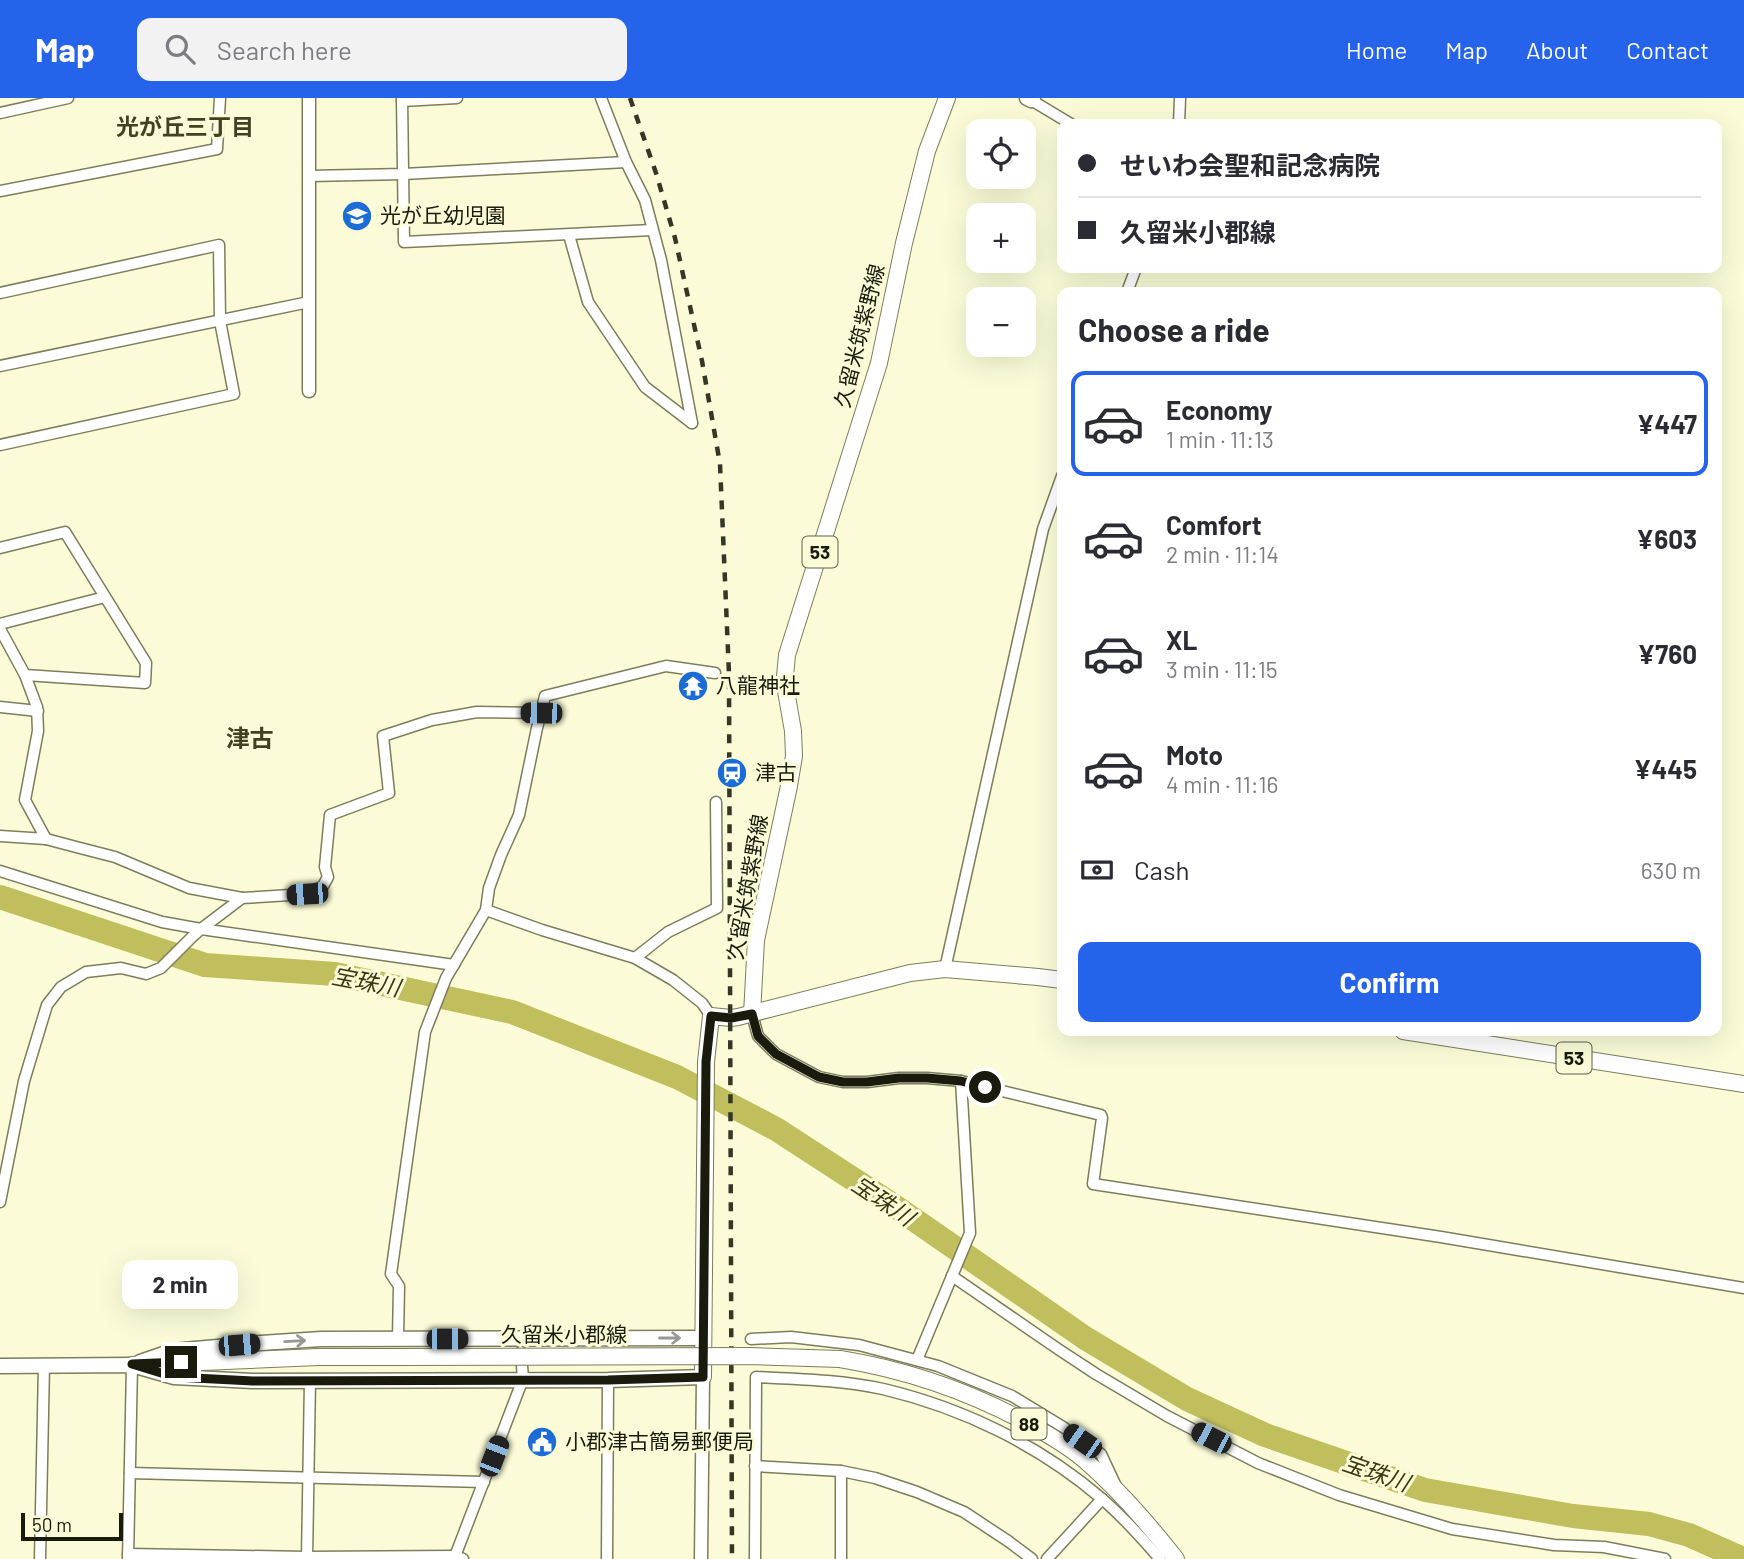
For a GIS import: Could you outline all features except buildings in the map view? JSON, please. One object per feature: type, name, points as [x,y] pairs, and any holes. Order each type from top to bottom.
[{"type":"main road","name":"久留米筑紫野線","points":[[752,1014],[755,940],[794,756],[786,691],[787,655],[879,363],[924,164],[947,98]]},
{"type":"main road","points":[[132,1364],[174,1377],[253,1381],[608,1380],[703,1377],[706,1062],[711,1016],[731,1018],[752,1014],[910,973],[945,970],[1057,979]]},
{"type":"main road","name":"53","points":[[1435,1036],[1744,1084]]},
{"type":"main road","points":[[0,1366],[132,1364],[172,1351],[321,1339],[702,1338]]},
{"type":"main road","name":"久留米小郡線","points":[[132,1364],[319,1357],[711,1355],[840,1359],[879,1365],[960,1391],[1006,1411],[1054,1438],[1088,1462],[1119,1493],[1149,1536],[1176,1559]]},
{"type":"street","points":[[0,113],[68,98]]},
{"type":"street","points":[[0,191],[217,149],[220,98]]},
{"type":"street","points":[[309,98],[309,391]]},
{"type":"street","points":[[457,98],[402,99],[404,242],[652,230]]},
{"type":"street","points":[[569,235],[589,302],[617,345],[645,387],[692,423],[661,260],[645,200],[626,162],[601,98]]},
{"type":"street","points":[[1179,119],[1180,98]]},
{"type":"street","points":[[1031,99],[1063,119]]},
{"type":"street","points":[[309,176],[404,174],[626,162]]},
{"type":"street","points":[[0,293],[219,245],[219,321],[234,394],[0,445]]},
{"type":"street","points":[[0,366],[309,302]]},
{"type":"street","points":[[945,970],[1044,529],[1057,491]]},
{"type":"street","points":[[0,548],[65,532],[146,663],[145,683],[25,675]]},
{"type":"street","points":[[0,624],[104,597]]},
{"type":"street","points":[[0,629],[25,675],[38,711],[38,732],[25,800],[46,839]]},
{"type":"street","points":[[398,1339],[399,1286],[391,1274],[425,1032],[446,978],[486,910],[489,888],[519,815],[545,696],[666,666],[715,673]]},
{"type":"street","points":[[0,707],[38,711]]},
{"type":"street","points":[[0,836],[46,839],[115,857],[189,888],[242,898],[307,894],[323,886],[328,877],[325,867],[330,815],[389,793],[383,736],[432,720],[477,712],[541,713]]},
{"type":"street","points":[[635,958],[668,932],[717,908],[716,802]]},
{"type":"street","points":[[0,871],[162,922],[454,965]]},
{"type":"street","points":[[0,1202],[24,1082],[47,1005],[61,987],[86,972],[121,968],[146,974],[161,968],[201,929],[242,898]]},
{"type":"street","points":[[486,910],[635,958],[673,980],[702,1003],[711,1016]]},
{"type":"street","points":[[752,1014],[758,1036],[776,1054],[819,1077],[843,1082],[908,1078],[961,1081],[1101,1115],[1093,1184],[1441,1237],[1744,1288]]},
{"type":"street","points":[[918,1360],[970,1233],[961,1081]]},
{"type":"street","points":[[954,1272],[1096,1374],[1167,1416],[1258,1463],[1339,1495],[1452,1529],[1554,1545],[1604,1548],[1665,1559]]},
{"type":"street","points":[[751,1339],[791,1337],[859,1345],[938,1366],[1012,1396],[1101,1454],[1119,1493]]},
{"type":"street","points":[[132,1364],[128,1557],[457,1558],[523,1379],[520,1338]]},
{"type":"street","points":[[40,1559],[44,1365]]},
{"type":"street","points":[[701,1559],[703,1377]]},
{"type":"street","points":[[755,1559],[756,1377],[827,1381],[881,1389],[939,1405],[978,1421],[1064,1469],[1149,1536],[1160,1559]]},
{"type":"street","points":[[607,1559],[608,1380]]},
{"type":"street","points":[[307,1558],[310,1381]]},
{"type":"street","points":[[755,1466],[841,1471],[875,1478],[917,1492],[964,1512],[1032,1559]]},
{"type":"street","points":[[841,1471],[843,1559]]},
{"type":"street","points":[[130,1473],[484,1482]]},
{"type":"street","points":[[1047,1559],[1102,1499]]},
{"type":"waterway","name":"宝珠川","points":[[0,897],[205,965],[335,974],[512,1012],[677,1077],[776,1129],[893,1205],[1085,1338],[1187,1399],[1265,1435],[1425,1490],[1573,1516],[1649,1524],[1689,1535],[1743,1559]]},
{"type":"railway","points":[[630,98],[675,238],[702,361],[720,464],[729,674],[732,1559]]},
{"type":"place","name":"光が丘幼児園","points":[[357,216]]},
{"type":"place","name":"八龍神社","points":[[693,686]]},
{"type":"place","name":"津古","points":[[732,773]]},
{"type":"place","name":"小郡津古簡易郵便局","points":[[542,1442]]},
{"type":"district","name":"光が丘三丁目","points":[[185,127]]},
{"type":"district","name":"津古","points":[[250,739]]},
{"type":"route","points":[[181,1362],[132,1364],[174,1377],[253,1381],[608,1380],[703,1377],[706,1062],[711,1016],[731,1018],[752,1014],[758,1036],[776,1054],[819,1077],[843,1082],[927,1078],[961,1081],[985,1087]]}]
